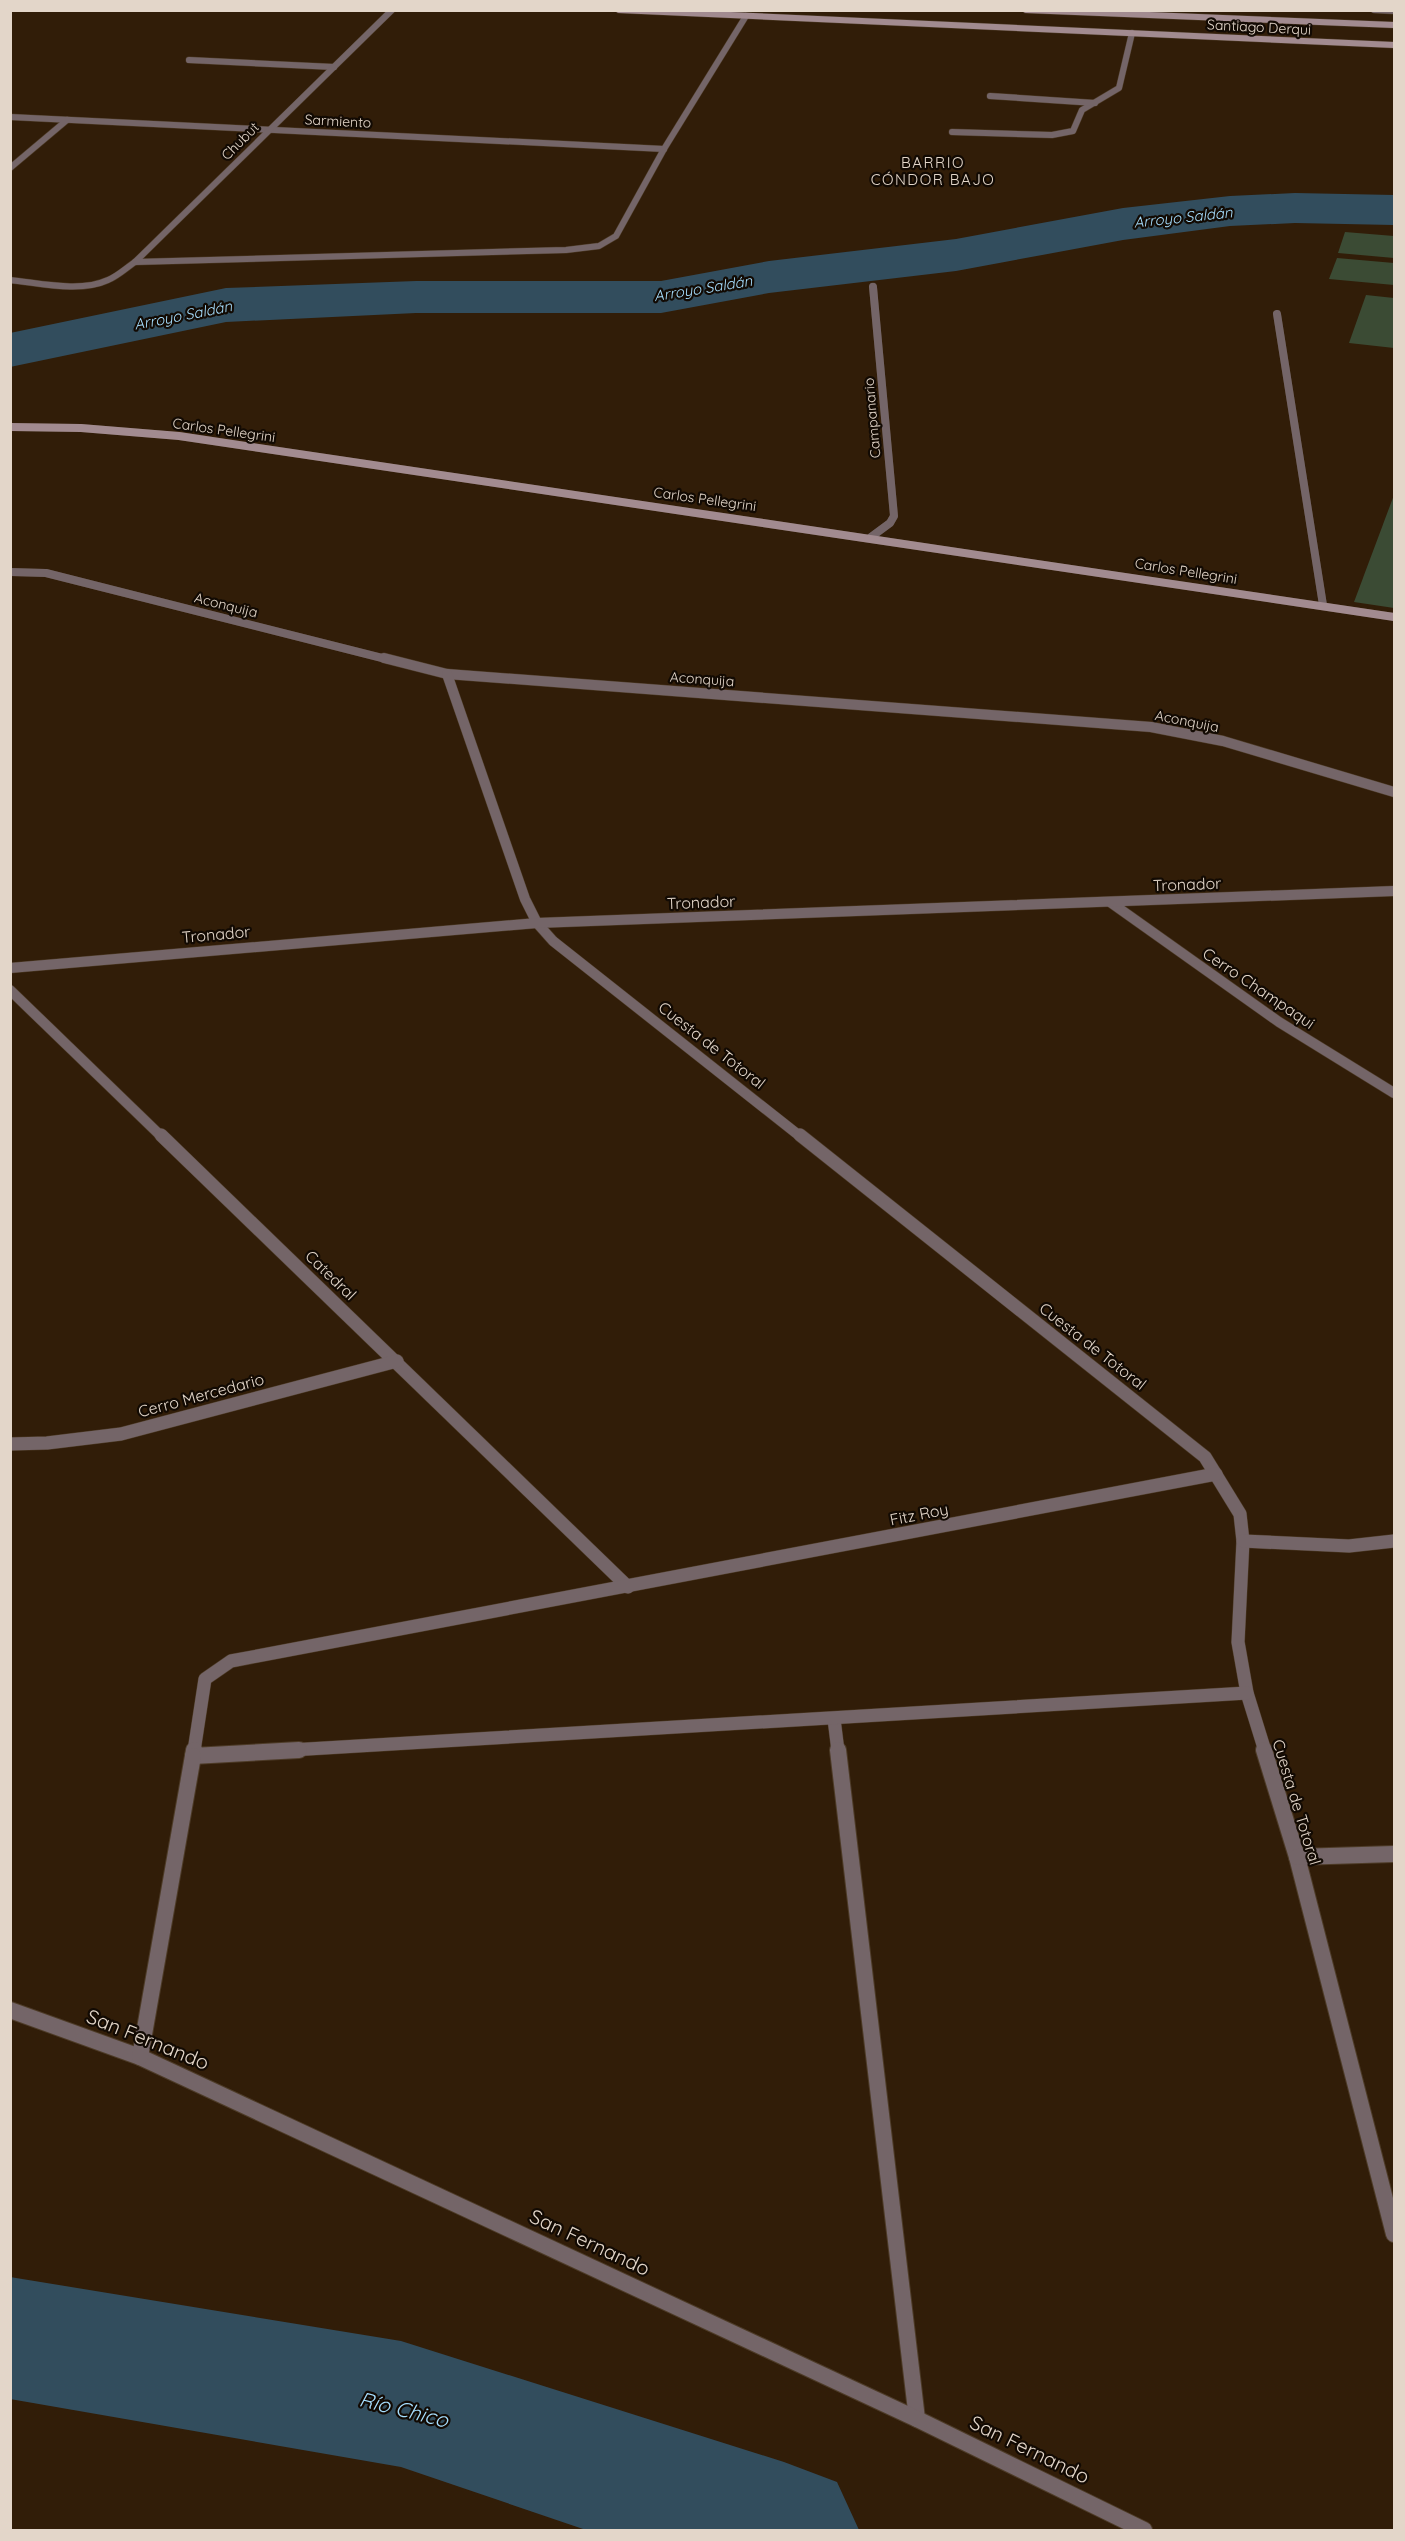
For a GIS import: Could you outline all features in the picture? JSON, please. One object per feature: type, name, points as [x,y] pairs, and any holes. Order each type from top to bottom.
[{"type":"main road","name":"Santiago Derqui","points":[[618,10],[703,12],[746,16],[1395,45]]},
{"type":"main road","points":[[1026,10],[1395,24]]},
{"type":"main road","name":"Carlos Pellegrini","points":[[10,427],[81,428],[179,436],[871,537],[1395,617]]},
{"type":"street","name":"Chubut","points":[[10,280],[73,284],[102,282],[115,277],[135,262],[392,10]]},
{"type":"street","points":[[1374,10],[1395,11]]},
{"type":"street","points":[[135,262],[566,250],[591,247],[609,241],[616,236],[664,148],[746,16]]},
{"type":"street","points":[[952,132],[1065,134],[1072,131],[1082,110],[1119,88],[1132,33]]},
{"type":"street","points":[[189,60],[333,67]]},
{"type":"street","points":[[990,96],[1095,103]]},
{"type":"street","name":"Sarmiento","points":[[10,117],[664,148]]},
{"type":"street","points":[[10,168],[67,120]]},
{"type":"street","name":"Campanario","points":[[871,537],[890,523],[894,516],[873,286]]},
{"type":"street","points":[[1277,314],[1323,605]]},
{"type":"street","name":"Aconquija","points":[[10,572],[46,573],[447,674],[1151,727],[1223,741],[1395,792]]},
{"type":"street","name":"Cuesta de Totoral","points":[[447,674],[525,898],[537,923],[553,941],[1173,1430],[1205,1457],[1216,1474],[1240,1514],[1243,1541],[1238,1642],[1247,1693],[1297,1857],[1395,2234]]},
{"type":"street","name":"Tronador","points":[[10,968],[537,923],[1395,891]]},
{"type":"street","name":"Cerro Champaqui","points":[[1110,902],[1279,1022],[1395,1093]]},
{"type":"street","name":"Catedral","points":[[10,990],[397,1361],[628,1587]]},
{"type":"street","name":"Cerro Mercedario","points":[[10,1444],[47,1443],[121,1434],[397,1361]]},
{"type":"street","name":"Fitz Roy","points":[[140,2057],[205,1679],[231,1661],[1216,1474]]},
{"type":"street","points":[[1243,1541],[1349,1546],[1395,1541]]},
{"type":"street","points":[[193,1756],[1247,1693]]},
{"type":"street","points":[[834,1719],[917,2419]]},
{"type":"street","points":[[1297,1857],[1395,1854]]},
{"type":"street","name":"San Fernando","points":[[10,2010],[140,2057],[917,2419],[1144,2530]]},
{"type":"green space","points":[[1345,232],[1394,236],[1394,258],[1338,253]]},
{"type":"green space","points":[[1337,258],[1394,263],[1394,285],[1329,279]]},
{"type":"green space","points":[[1366,295],[1394,298],[1394,348],[1349,343]]},
{"type":"green space","points":[[1394,495],[1394,608],[1354,602]]},
{"type":"waterway","name":"Arroyo Saldán","points":[[10,350],[226,305],[416,297],[661,297],[769,277],[956,255],[1123,224],[1230,211],[1295,208],[1394,210]]},
{"type":"waterway","name":"Río Chico","points":[[10,2338],[401,2404],[784,2530]]},
{"type":"district","name":"BARRIO CÓNDOR BAJO","points":[[933,170]]}]
